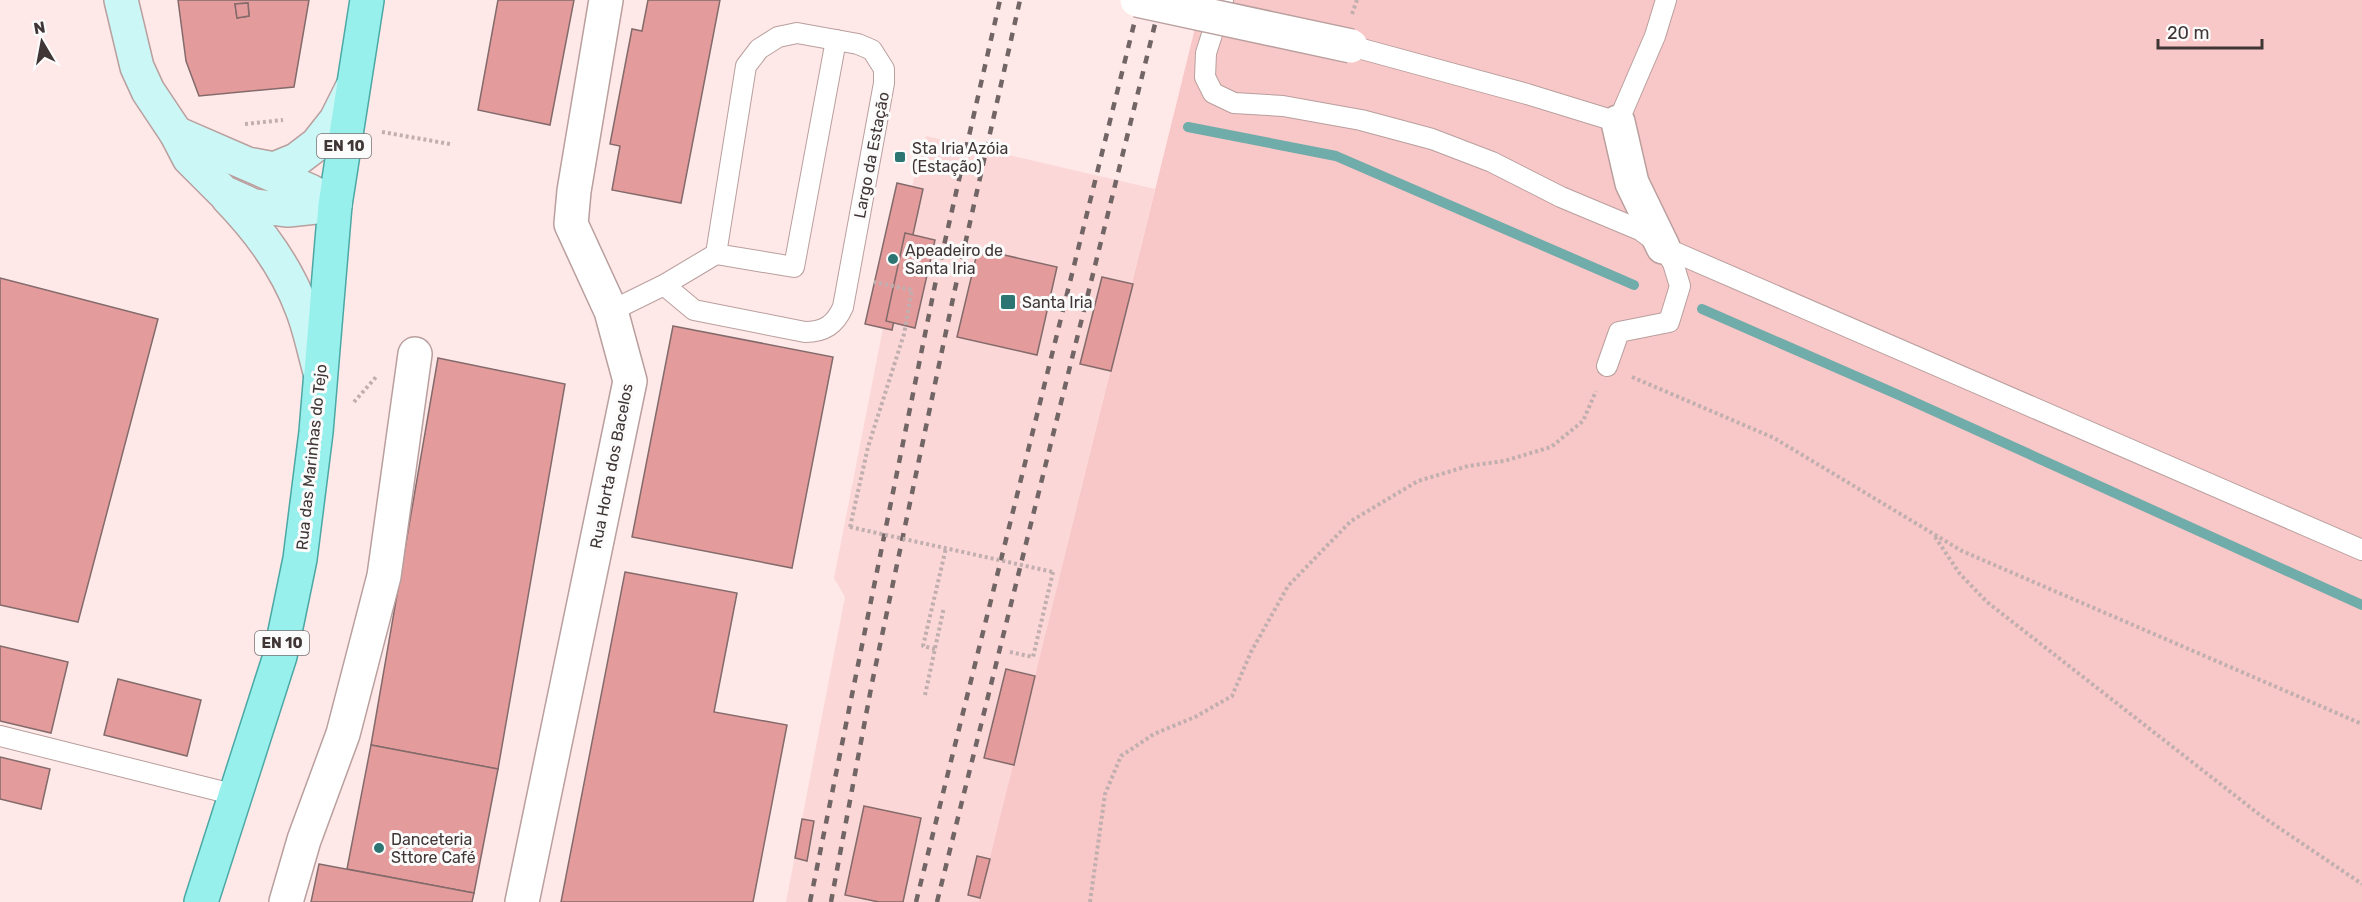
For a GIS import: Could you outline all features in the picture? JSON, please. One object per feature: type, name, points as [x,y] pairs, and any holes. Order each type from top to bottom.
[{"type":"main road","points":[[121,0],[136,67],[148,91],[189,158],[257,228],[283,267],[303,309],[321,374]]},
{"type":"main road","name":"Rua das Marinhas do Tejo","points":[[201,902],[280,656],[300,559],[321,374],[335,205],[367,0]]},
{"type":"main road","points":[[249,164],[274,169],[296,160],[317,144],[336,120],[352,87]]},
{"type":"main road","points":[[176,134],[310,191],[335,205]]},
{"type":"main road","points":[[223,192],[254,206],[265,208],[288,210],[335,205]]},
{"type":"street","name":"Rua Horta dos Bacelos","points":[[522,902],[630,381],[611,311],[571,224],[574,191],[606,0]]},
{"type":"street","points":[[1137,0],[1351,46]]},
{"type":"street","points":[[1618,122],[1632,183],[1663,247]]},
{"type":"street","points":[[286,902],[304,840],[343,734],[384,576],[415,354]]},
{"type":"lane","points":[[1223,0],[1206,53],[1205,77],[1213,93],[1234,103],[1283,106],[1361,120],[1432,139],[1492,162],[1561,197],[1640,230],[1663,247],[2362,550]]},
{"type":"lane","points":[[1351,46],[1527,94],[1618,122],[1655,36],[1666,0]]},
{"type":"lane","name":"Largo da Estação","points":[[664,285],[694,310],[805,332],[817,332],[829,327],[838,318],[843,307],[885,83],[884,69],[872,50],[858,44],[797,33],[778,37],[759,49],[746,66],[716,254]]},
{"type":"lane","points":[[611,311],[664,285],[716,254],[794,267],[836,40]]},
{"type":"lane","points":[[1607,366],[1619,332],[1669,322],[1680,286],[1673,263],[1663,247]]},
{"type":"lane","points":[[0,736],[236,795]]},
{"type":"path","points":[[242,125],[283,120]]},
{"type":"path","points":[[382,132],[450,144]]},
{"type":"path","points":[[848,276],[912,290],[904,334],[868,447],[850,527],[1053,572],[1033,657],[1010,652]]},
{"type":"path","points":[[1090,902],[1105,794],[1121,756],[1154,734],[1195,717],[1232,696],[1251,652],[1288,586],[1351,521],[1418,481],[1468,466],[1504,461],[1551,447],[1583,421],[1607,366],[1774,438],[1962,551],[2362,724]]},
{"type":"path","points":[[1932,534],[1960,574],[1987,602],[2260,815],[2362,884]]},
{"type":"path","points":[[935,649],[923,646],[946,548]]},
{"type":"path","points":[[925,695],[944,607]]},
{"type":"shaded area","points":[[1202,0],[2362,0],[2362,902],[979,902]]},
{"type":"shaded area","points":[[926,136],[1155,189],[979,902],[786,902],[845,597],[834,578],[883,328],[865,324],[897,183],[912,186]]},
{"type":"building","points":[[178,0],[309,0],[294,87],[199,96],[186,61]],"holes":[[[248,3],[249,16],[237,18],[235,4]]]},
{"type":"building","points":[[498,0],[574,0],[550,125],[478,110]]},
{"type":"building","points":[[648,0],[720,0],[681,203],[612,190],[620,146],[610,144],[632,29],[642,31]]},
{"type":"building","points":[[248,3],[249,16],[237,18],[235,4]]},
{"type":"building","name":"Apeadeiro de Santa Iria","points":[[897,183],[923,189],[892,330],[865,324]]},
{"type":"building","points":[[905,233],[935,240],[915,328],[886,321]]},
{"type":"building","points":[[978,249],[1057,267],[1037,355],[957,337]]},
{"type":"building","points":[[1102,277],[1133,284],[1111,371],[1080,364]]},
{"type":"building","points":[[0,278],[158,319],[78,622],[0,605]]},
{"type":"building","points":[[673,326],[833,357],[792,568],[632,537]]},
{"type":"building","points":[[438,358],[565,384],[498,769],[371,745]]},
{"type":"building","points":[[625,572],[737,593],[714,712],[787,725],[753,902],[561,902]]},
{"type":"building","points":[[0,646],[68,662],[51,733],[0,721]]},
{"type":"building","points":[[1006,669],[1035,676],[1014,765],[984,758]]},
{"type":"building","points":[[118,679],[201,700],[187,756],[104,735]]},
{"type":"building","points":[[371,745],[498,769],[474,893],[347,869]]},
{"type":"building","points":[[0,757],[50,769],[41,809],[0,799]]},
{"type":"building","points":[[864,806],[921,818],[903,902],[879,902],[845,895]]},
{"type":"building","points":[[802,819],[814,821],[807,861],[795,858]]},
{"type":"building","points":[[977,856],[990,859],[980,898],[968,895]]},
{"type":"building","points":[[319,864],[474,893],[472,902],[311,902]]},
{"type":"waterway","points":[[1188,127],[1336,156],[1634,285]]},
{"type":"waterway","points":[[1702,309],[1901,396],[2362,605]]},
{"type":"railway","points":[[810,902],[935,285],[1000,0]]},
{"type":"railway","points":[[831,902],[872,683],[955,289],[1020,0]]},
{"type":"railway","points":[[916,902],[1140,0]]},
{"type":"railway","points":[[937,902],[1161,0]]},
{"type":"place","name":"Sta Iria Azóia (Estação)","points":[[900,157]]},
{"type":"place","name":"Apeadeiro de Santa Iria","points":[[893,259]]},
{"type":"place","name":"Santa Iria","points":[[1008,302]]},
{"type":"place","name":"Danceteria Sttore Café","points":[[379,848]]}]
